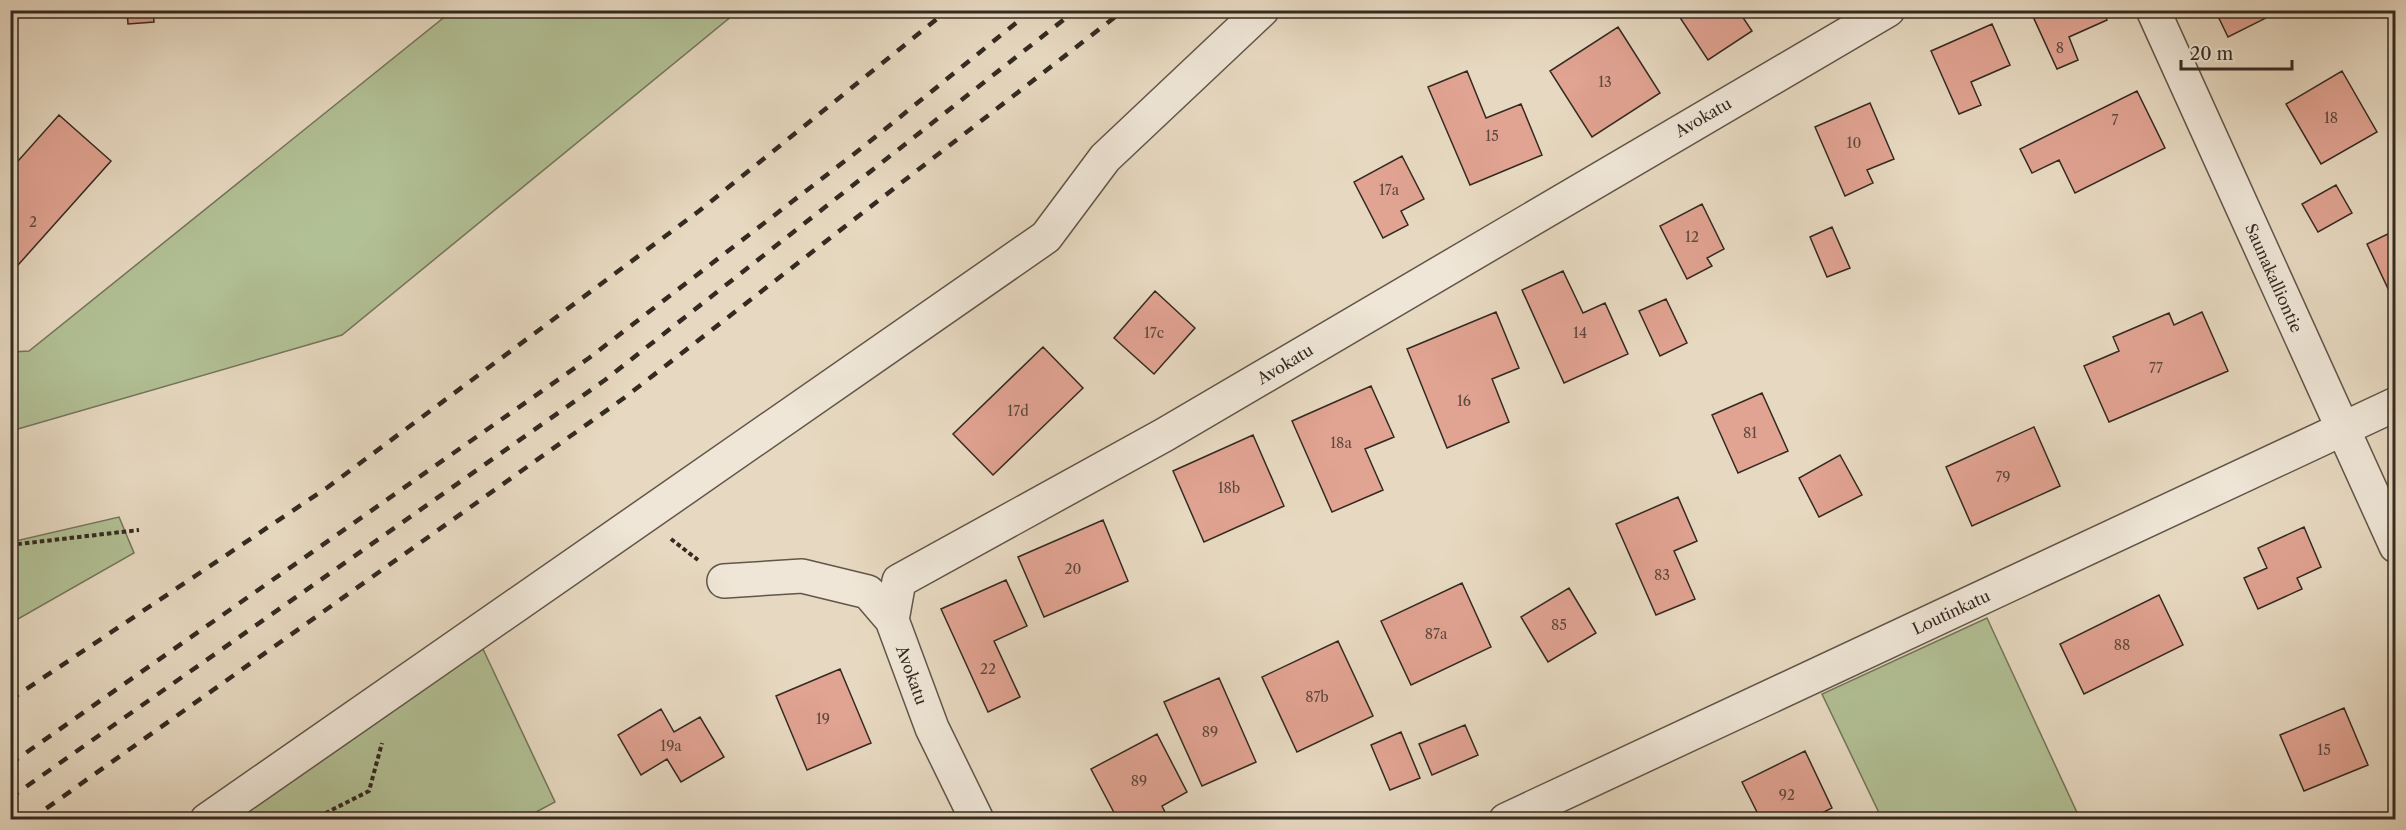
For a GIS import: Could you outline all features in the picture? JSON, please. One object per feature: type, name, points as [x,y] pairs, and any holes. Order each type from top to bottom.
[{"type":"street","points":[[207,819],[1046,237],[1105,158],[1262,10]]},
{"type":"street","name":"Avokatu","points":[[977,819],[932,728],[892,620],[899,582],[1164,435],[1888,10]]},
{"type":"street","name":"Saunakalliontie","points":[[2152,10],[2396,546]]},
{"type":"street","name":"Loutinkatu","points":[[1506,819],[2396,404]]},
{"type":"street","points":[[724,581],[802,576],[868,592],[892,620]]},
{"type":"path","points":[[10,544],[139,530]]},
{"type":"green space","points":[[452,11],[738,11],[342,335],[11,431],[11,352],[29,351]]},
{"type":"green space","points":[[119,517],[134,553],[11,623],[11,542]]},
{"type":"green space","points":[[1987,618],[2080,819],[1882,819],[1822,694]]},
{"type":"green space","points":[[483,649],[555,802],[523,819],[213,820]]},
{"type":"building","points":[[10,10],[14,10],[16,26],[10,27]]},
{"type":"building","points":[[127,10],[153,10],[154,22],[128,24]]},
{"type":"building","points":[[1675,10],[1738,10],[1752,31],[1708,60]]},
{"type":"building","points":[[2030,10],[2103,10],[2107,20],[2069,37],[2078,60],[2057,69]]},
{"type":"building","points":[[2215,10],[2270,10],[2272,15],[2228,37]]},
{"type":"building","points":[[1992,24],[2010,65],[1971,82],[1981,105],[1959,114],[1931,51]]},
{"type":"building","points":[[1618,27],[1660,93],[1592,137],[1550,71]]},
{"type":"building","points":[[1467,71],[1486,118],[1521,104],[1542,155],[1470,185],[1428,87]]},
{"type":"building","points":[[2342,71],[2377,132],[2321,164],[2286,104]]},
{"type":"building","points":[[2137,91],[2165,148],[2075,193],[2059,160],[2032,173],[2020,149]]},
{"type":"building","points":[[1870,103],[1894,159],[1867,170],[1873,183],[1845,196],[1815,127]]},
{"type":"building","points":[[59,115],[111,161],[10,274],[10,170]]},
{"type":"building","points":[[1402,156],[1424,199],[1401,211],[1408,225],[1383,238],[1354,182]]},
{"type":"building","points":[[2336,185],[2352,213],[2318,232],[2302,204]]},
{"type":"building","points":[[1702,204],[1724,249],[1707,258],[1712,266],[1687,279],[1660,226]]},
{"type":"building","points":[[1832,227],[1850,268],[1827,277],[1810,237]]},
{"type":"building","points":[[2396,230],[2396,293],[2391,295],[2367,244]]},
{"type":"building","points":[[1563,271],[1583,313],[1605,303],[1628,354],[1564,383],[1522,290]]},
{"type":"building","points":[[1155,291],[1195,328],[1154,374],[1114,338]]},
{"type":"building","points":[[1666,299],[1687,343],[1660,356],[1639,311]]},
{"type":"building","points":[[1496,312],[1519,368],[1492,379],[1509,422],[1447,448],[1407,349]]},
{"type":"building","points":[[2202,312],[2228,371],[2109,422],[2084,366],[2119,351],[2113,337],[2169,313],[2174,325]]},
{"type":"building","points":[[1043,347],[1083,388],[993,475],[953,434]]},
{"type":"building","points":[[1371,386],[1394,437],[1365,449],[1383,490],[1332,512],[1292,421]]},
{"type":"building","points":[[1762,393],[1788,451],[1738,473],[1712,415]]},
{"type":"building","points":[[2034,427],[2060,486],[1972,526],[1946,467]]},
{"type":"building","points":[[1253,435],[1284,506],[1204,542],[1173,471]]},
{"type":"building","points":[[1840,455],[1862,495],[1819,517],[1799,478]]},
{"type":"building","points":[[1678,497],[1697,541],[1674,551],[1695,599],[1656,615],[1616,524]]},
{"type":"building","points":[[1103,520],[1128,581],[1044,617],[1018,557]]},
{"type":"building","points":[[2304,527],[2321,567],[2297,578],[2302,589],[2258,609],[2244,578],[2267,568],[2258,548]]},
{"type":"building","points":[[1006,580],[1027,626],[994,641],[1020,697],[988,712],[941,609]]},
{"type":"building","points":[[1462,583],[1491,647],[1411,685],[1381,621]]},
{"type":"building","points":[[1569,588],[1596,633],[1548,662],[1521,617]]},
{"type":"building","points":[[2159,595],[2183,645],[2084,694],[2060,644]]},
{"type":"building","points":[[1338,641],[1373,716],[1297,752],[1262,677]]},
{"type":"building","points":[[840,669],[871,743],[807,770],[776,696]]},
{"type":"building","points":[[1219,678],[1256,762],[1202,786],[1164,702]]},
{"type":"building","points":[[2344,708],[2368,765],[2304,791],[2280,735]]},
{"type":"building","points":[[661,709],[674,732],[700,717],[724,757],[681,782],[667,759],[641,775],[618,735]]},
{"type":"building","points":[[1465,725],[1478,755],[1432,775],[1419,744]]},
{"type":"building","points":[[1401,732],[1420,778],[1390,790],[1371,745]]},
{"type":"building","points":[[1157,734],[1187,792],[1162,806],[1169,820],[1118,820],[1091,769]]},
{"type":"building","points":[[1805,751],[1832,808],[1808,820],[1761,820],[1742,782]]},
{"type":"railway","points":[[10,700],[328,487],[699,211],[948,10]]},
{"type":"railway","points":[[10,764],[589,358],[863,147],[1032,10]]},
{"type":"railway","points":[[10,798],[605,380],[1076,10]]},
{"type":"railway","points":[[30,820],[624,398],[1124,10]]}]
